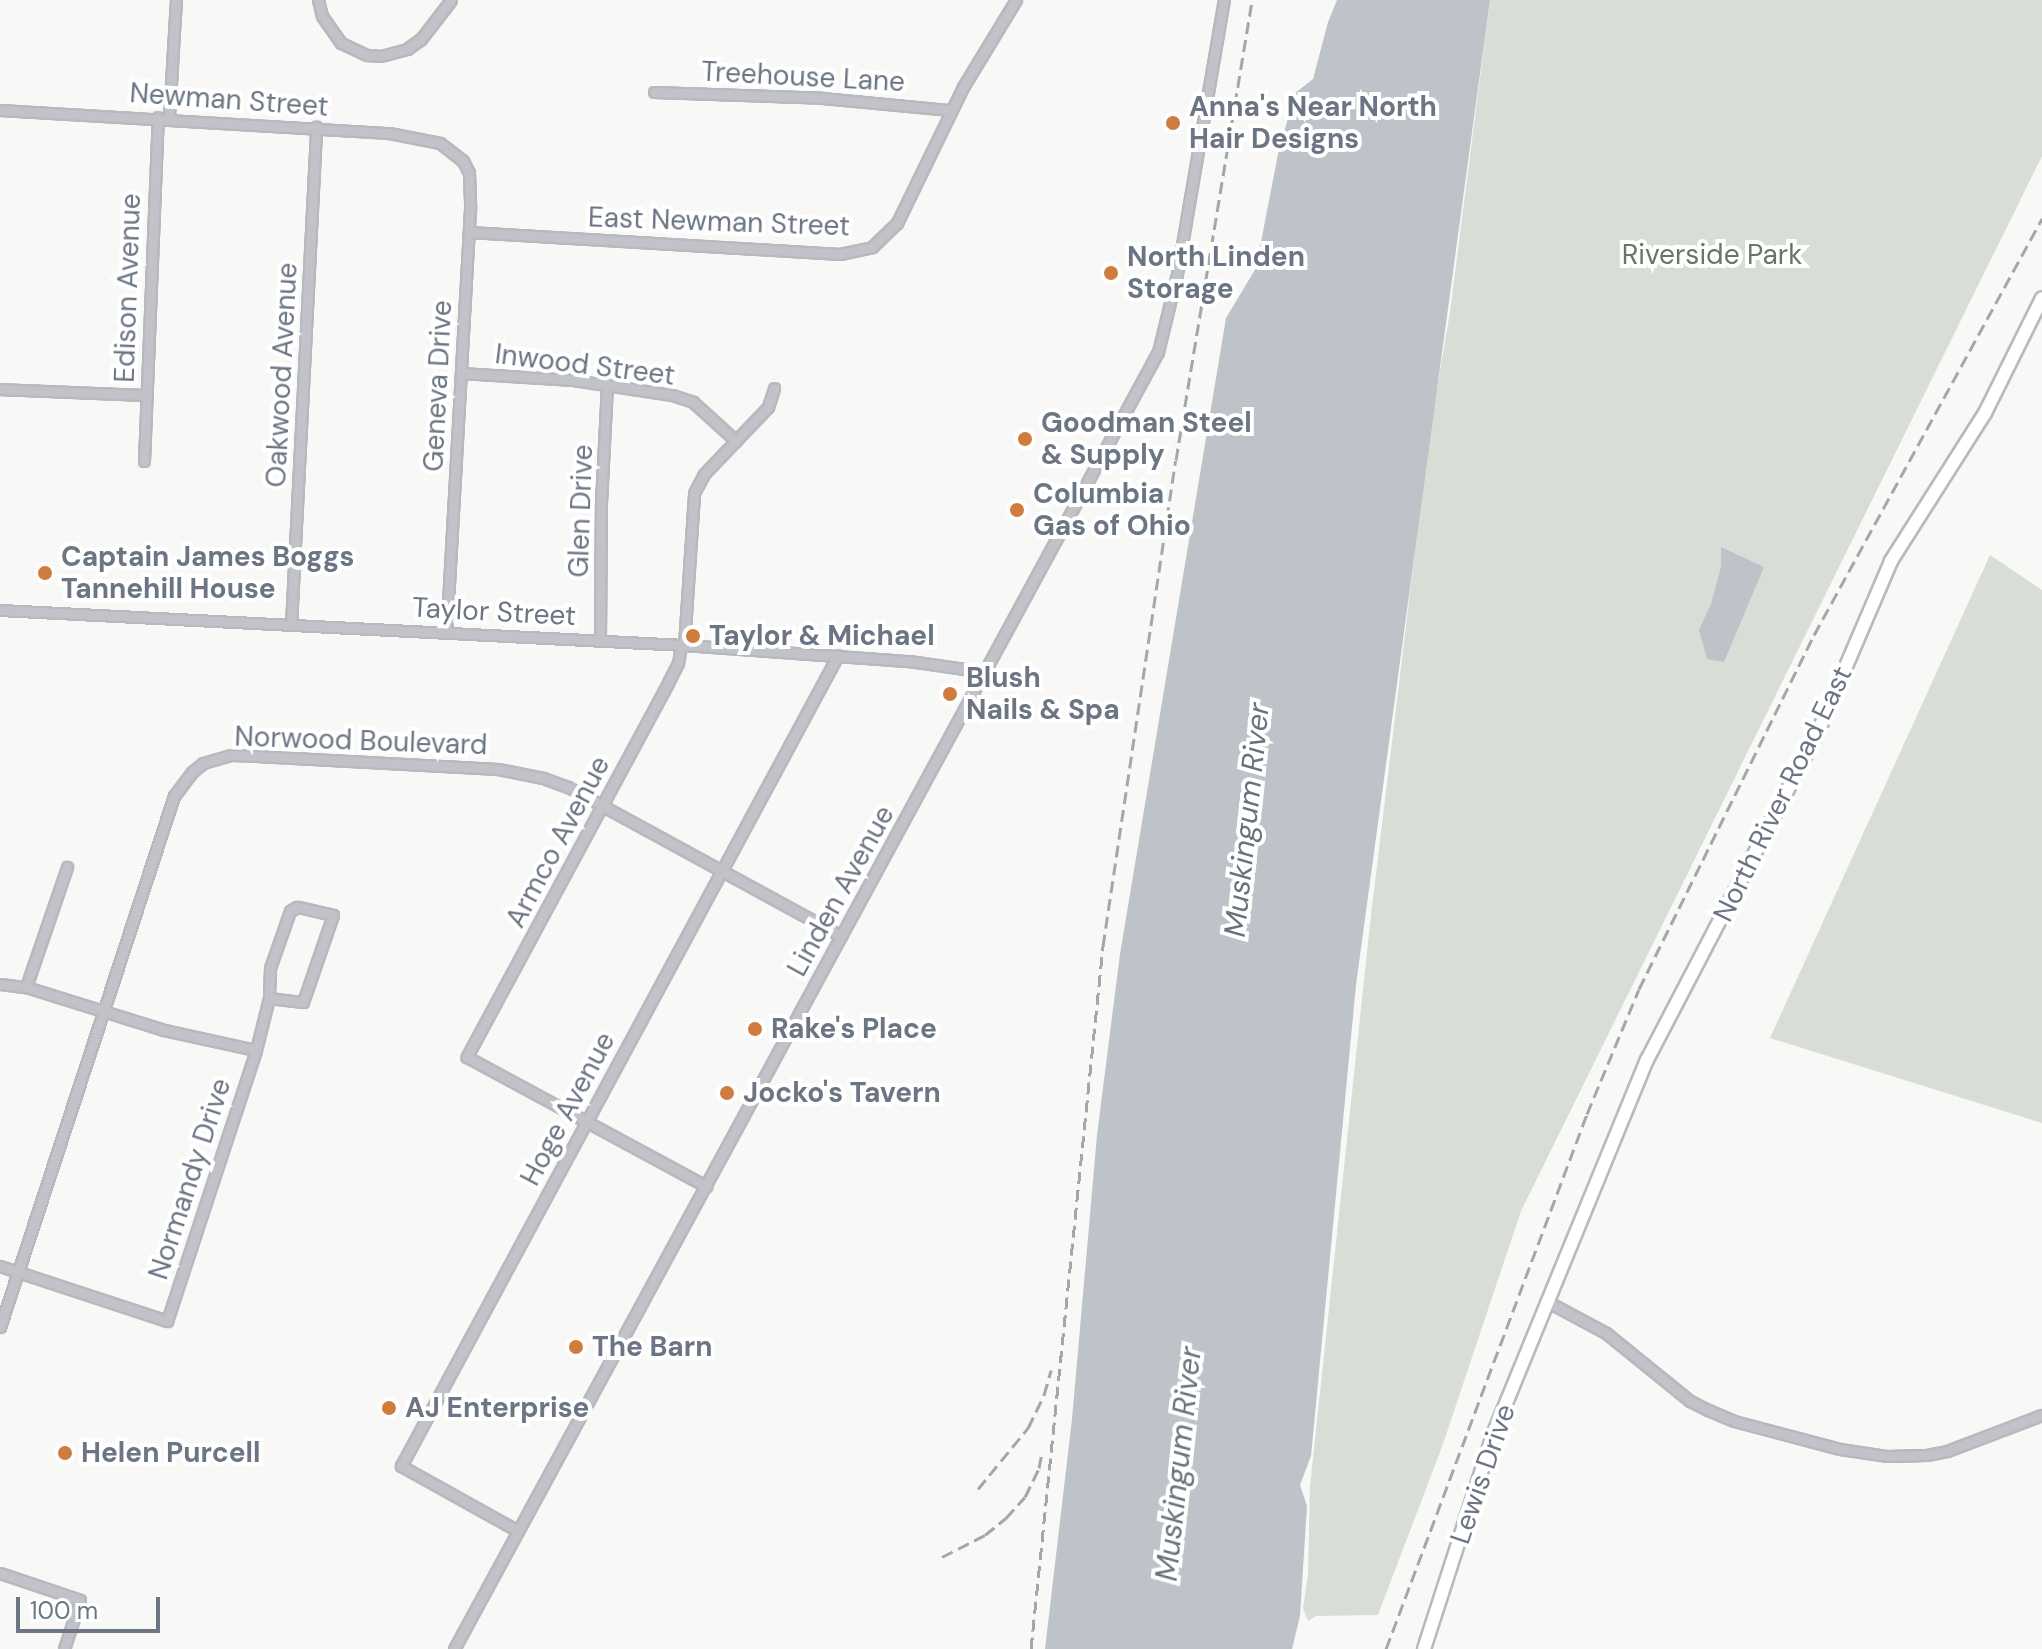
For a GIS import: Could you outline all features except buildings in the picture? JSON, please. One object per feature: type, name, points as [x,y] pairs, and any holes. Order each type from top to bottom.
[{"type":"main road","name":"North River Road East","points":[[1550,1303],[1647,1060],[1811,748],[1879,585],[1914,521],[1985,413],[2042,298]]},
{"type":"main road","name":"Lewis Drive","points":[[1424,1649],[1488,1449],[1550,1303]]},
{"type":"street","name":"Edison Avenue","points":[[144,461],[164,117],[176,0]]},
{"type":"street","points":[[318,0],[322,16],[333,35],[350,49],[367,55],[393,55],[407,49],[434,26],[451,0]]},
{"type":"street","name":"East Newman Street","points":[[469,232],[800,252],[860,251],[878,243],[897,223],[950,110],[1016,0]]},
{"type":"street","name":"Linden Avenue","points":[[454,1649],[1163,341],[1224,0]]},
{"type":"street","name":"Treehouse Lane","points":[[654,92],[822,98],[950,110]]},
{"type":"street","name":"Newman Street","points":[[0,110],[316,127],[415,137],[452,149]]},
{"type":"street","name":"Oakwood Avenue","points":[[291,625],[316,127]]},
{"type":"street","name":"Geneva Drive","points":[[446,632],[469,232],[469,173],[452,149]]},
{"type":"street","name":"Inwood Street","points":[[461,373],[607,384],[687,399],[736,441]]},
{"type":"street","name":"Glen Drive","points":[[600,640],[601,503],[607,384]]},
{"type":"street","name":"Armco Avenue","points":[[585,1122],[467,1057],[678,663],[683,645],[694,493],[704,474],[768,407],[774,388]]},
{"type":"street","points":[[0,389],[146,395]]},
{"type":"street","name":"Taylor Street","points":[[0,610],[683,645],[838,655],[985,672]]},
{"type":"street","name":"Hoge Avenue","points":[[518,1531],[401,1466],[838,655]]},
{"type":"street","name":"Norwood Boulevard","points":[[0,1327],[174,796],[203,763],[231,755],[498,769],[543,778],[604,806],[841,936]]},
{"type":"street","points":[[26,987],[67,867]]},
{"type":"street","name":"Normandy Drive","points":[[18,1272],[167,1321],[256,1050],[269,998],[270,968],[290,911],[297,907],[333,915],[303,1002],[269,998]]},
{"type":"street","points":[[0,984],[26,987],[104,1013],[256,1050]]},
{"type":"street","points":[[585,1122],[706,1186]]},
{"type":"street","points":[[0,1266],[18,1272]]},
{"type":"street","points":[[1550,1303],[1606,1333],[1690,1401],[1734,1421],[1840,1449],[1887,1456],[1927,1455],[1947,1451],[2042,1415]]},
{"type":"street","points":[[0,1573],[80,1600],[64,1649]]},
{"type":"green space","name":"Riverside Park","points":[[1490,0],[2042,0],[2042,156],[1521,1211],[1443,1444],[1378,1615],[1316,1616],[1308,1621],[1303,1608],[1308,1574],[1310,1486],[1371,915],[1429,436],[1450,312]]},
{"type":"green space","points":[[1990,555],[2042,590],[2042,1123],[1770,1038]]},
{"type":"water","name":"Muskingum River","points":[[1337,0],[1490,0],[1356,985],[1311,1456],[1300,1485],[1307,1506],[1300,1616],[1292,1649],[1045,1649],[1072,1419],[1097,1135],[1120,954],[1226,318],[1256,268],[1278,154],[1295,93],[1313,79]]},
{"type":"water","points":[[1721,547],[1764,567],[1724,662],[1707,659],[1699,630],[1711,604],[1721,567]]},
{"type":"railway","points":[[1031,1649],[1103,946],[1176,460],[1252,0]]},
{"type":"railway","points":[[1386,1649],[1587,1114],[1639,989],[1814,635],[2042,218]]},
{"type":"railway","points":[[978,1489],[1028,1428],[1044,1395],[1051,1370]]},
{"type":"railway","points":[[942,1557],[985,1535],[1006,1518],[1025,1497],[1039,1468],[1042,1452]]},
{"type":"place","name":"Anna's Near North Hair Designs","points":[[1173,123]]},
{"type":"place","name":"North Linden Storage","points":[[1111,273]]},
{"type":"place","name":"Goodman Steel & Supply","points":[[1025,439]]},
{"type":"place","name":"Columbia Gas of Ohio","points":[[1017,510]]},
{"type":"place","name":"Captain James Boggs Tannehill House","points":[[45,573]]},
{"type":"place","name":"Taylor & Michael","points":[[693,636]]},
{"type":"place","name":"Blush Nails & Spa","points":[[950,694]]},
{"type":"place","name":"Rake's Place","points":[[755,1029]]},
{"type":"place","name":"Jocko's Tavern","points":[[727,1093]]},
{"type":"place","name":"The Barn","points":[[576,1347]]},
{"type":"place","name":"AJ Enterprise","points":[[389,1408]]},
{"type":"place","name":"Helen Purcell","points":[[65,1453]]}]
